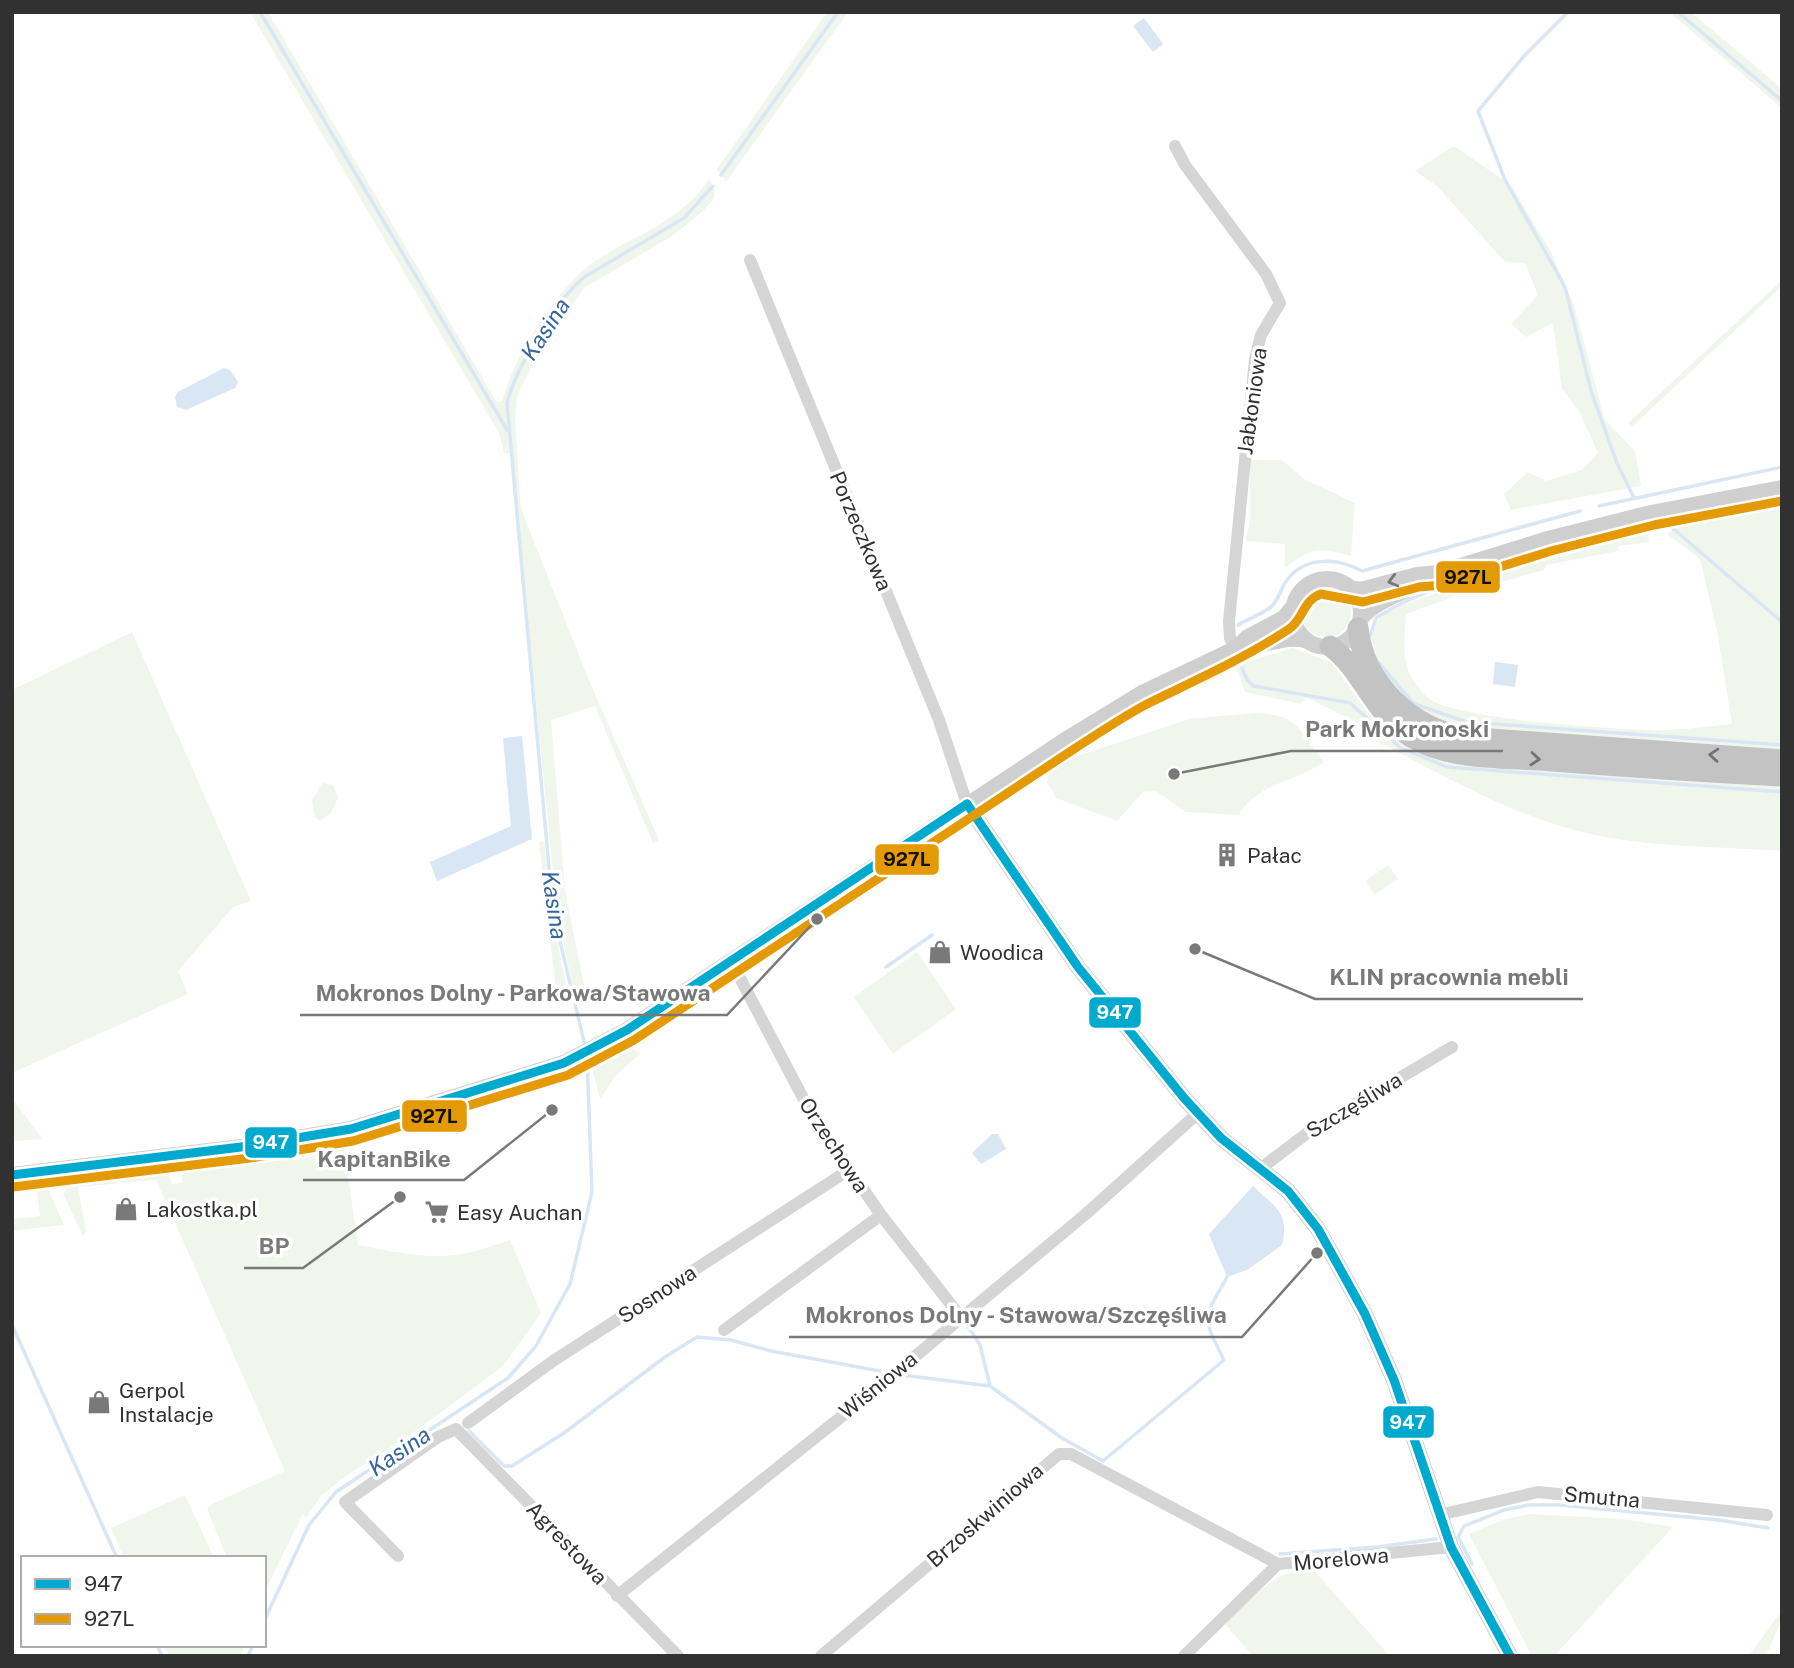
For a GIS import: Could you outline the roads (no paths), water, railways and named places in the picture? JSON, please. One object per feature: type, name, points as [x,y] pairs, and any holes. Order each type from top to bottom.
[{"type":"highway","points":[[1359,623],[1359,648],[1386,690],[1410,715],[1436,730],[1464,737],[1782,760]]},
{"type":"highway","points":[[1330,646],[1343,657],[1385,716],[1410,737],[1435,748],[1532,759],[1782,776]]},
{"type":"main road","points":[[12,1175],[249,1146],[343,1131],[403,1115],[581,1056],[1142,692],[1235,649],[1248,637],[1284,618],[1298,593],[1308,585],[1320,580],[1361,590],[1417,575],[1438,573],[1548,539],[1651,513],[1782,488]]},
{"type":"main road","points":[[1235,649],[1255,648],[1292,637],[1319,646],[1341,644],[1368,609],[1421,585],[1438,573]]},
{"type":"main road","points":[[1348,588],[1361,605],[1359,623]]},
{"type":"main road","points":[[1292,608],[1295,628],[1305,640]]},
{"type":"main road","points":[[967,804],[1078,967],[1197,1114],[1287,1191],[1308,1214],[1365,1314],[1405,1410],[1451,1546],[1510,1656]]},
{"type":"street","name":"Jabłoniowa","points":[[1175,146],[1185,164],[1266,274],[1280,303],[1261,335],[1255,359],[1229,621],[1230,638],[1235,649]]},
{"type":"street","name":"Porzeczkowa","points":[[750,260],[934,707],[967,804]]},
{"type":"street","name":"Orzechowa","points":[[731,961],[806,1107],[881,1215],[960,1316]]},
{"type":"street","name":"Szczęśliwa","points":[[1260,1169],[1310,1131],[1452,1047]]},
{"type":"street","name":"Wiśniowa","points":[[617,1596],[876,1390],[960,1316],[1087,1213],[1197,1114]]},
{"type":"street","name":"Sosnowa","points":[[398,1556],[345,1502],[438,1437],[462,1426],[553,1361],[849,1170]]},
{"type":"street","points":[[724,1330],[881,1215]]},
{"type":"street","name":"Agrestowa","points":[[462,1426],[617,1596],[678,1656]]},
{"type":"street","name":"Brzoskwiniowa","points":[[821,1656],[1059,1454],[1071,1454],[1278,1564]]},
{"type":"street","name":"Smutna","points":[[1439,1515],[1538,1492],[1767,1515]]},
{"type":"street","name":"Morelowa","points":[[1184,1656],[1278,1564],[1451,1546]]},
{"type":"water","points":[[1144,18],[1163,44],[1153,52],[1133,26]]},
{"type":"water","points":[[224,368],[230,370],[238,382],[235,388],[186,410],[177,407],[175,397],[178,392]]},
{"type":"water","points":[[1495,662],[1518,665],[1515,687],[1493,684]]},
{"type":"water","points":[[522,736],[532,839],[437,881],[430,862],[511,826],[503,738]]},
{"type":"water","points":[[992,1134],[998,1134],[1006,1149],[981,1164],[972,1153]]},
{"type":"water","points":[[1253,1186],[1279,1211],[1284,1225],[1282,1245],[1247,1270],[1227,1277],[1209,1234]]},
{"type":"waterway","points":[[260,12],[507,430]]},
{"type":"waterway","name":"Kasina","points":[[721,175],[838,12]]},
{"type":"waterway","points":[[1568,12],[1525,55],[1478,111],[1505,180],[1565,287],[1591,391],[1617,463],[1634,498]]},
{"type":"waterway","name":"Kasina","points":[[1678,12],[1782,101]]},
{"type":"waterway","name":"Kasina","points":[[585,1046],[553,912],[507,403],[519,372],[539,334],[575,286],[586,276],[684,218],[713,186]]},
{"type":"waterway","points":[[1599,506],[1782,467]]},
{"type":"waterway","points":[[1670,525],[1782,504]]},
{"type":"waterway","points":[[1238,625],[1271,607],[1292,574],[1310,564],[1341,563],[1362,571],[1580,511]]},
{"type":"waterway","points":[[1664,527],[1670,526],[1782,622]]},
{"type":"waterway","points":[[1607,541],[1647,531]]},
{"type":"waterway","points":[[1370,636],[1376,618],[1426,593],[1481,573],[1593,544]]},
{"type":"waterway","points":[[1379,663],[1414,704],[1467,722],[1782,745]]},
{"type":"waterway","points":[[1242,668],[1247,680],[1254,686],[1350,703],[1401,748],[1447,767],[1782,792]]},
{"type":"waterway","points":[[886,967],[932,935]]},
{"type":"waterway","name":"Kasina","points":[[266,1617],[309,1525],[336,1492],[508,1378],[536,1346],[570,1284],[592,1192],[587,1057]]},
{"type":"waterway","points":[[475,1105],[568,1074]]},
{"type":"waterway","points":[[371,1139],[463,1109]]},
{"type":"waterway","points":[[295,1156],[321,1151]]},
{"type":"waterway","points":[[74,1178],[223,1160],[276,1157]]},
{"type":"waterway","points":[[12,1186],[33,1183]]},
{"type":"waterway","points":[[902,1375],[990,1386],[1062,1438],[1103,1461],[1224,1360],[1212,1335],[1208,1318],[1213,1302],[1227,1277]]},
{"type":"waterway","points":[[12,1325],[116,1556]]},
{"type":"waterway","points":[[967,1325],[980,1345],[990,1386]]},
{"type":"waterway","points":[[469,1431],[504,1466],[512,1466],[564,1433],[665,1357],[697,1337],[731,1340],[771,1351],[880,1371]]},
{"type":"waterway","points":[[1472,1564],[1458,1537],[1464,1526],[1504,1510],[1528,1505],[1560,1505],[1719,1520],[1768,1528]]},
{"type":"waterway","points":[[1280,1554],[1377,1547],[1436,1539]]},
{"type":"waterway","points":[[158,1647],[162,1656]]},
{"type":"waterway","name":"Kasina","points":[[248,1656],[252,1647]]},
{"type":"place","name":"Park Mokronoski","points":[[1174,774]]},
{"type":"place","name":"Pałac","points":[[1227,855]]},
{"type":"place","name":"Mokronos Dolny - Parkowa/Stawowa","points":[[817,919]]},
{"type":"place","name":"KLIN pracownia mebli","points":[[1195,949]]},
{"type":"place","name":"Woodica","points":[[940,952]]},
{"type":"place","name":"KapitanBike","points":[[552,1110]]},
{"type":"place","name":"BP","points":[[400,1197]]},
{"type":"place","name":"Lakostka.pl","points":[[126,1209]]},
{"type":"place","name":"Easy Auchan","points":[[437,1212]]},
{"type":"place","name":"Mokronos Dolny - Stawowa/Szczęśliwa","points":[[1317,1253]]},
{"type":"place","name":"Gerpol Instalacje","points":[[99,1402]]}]
